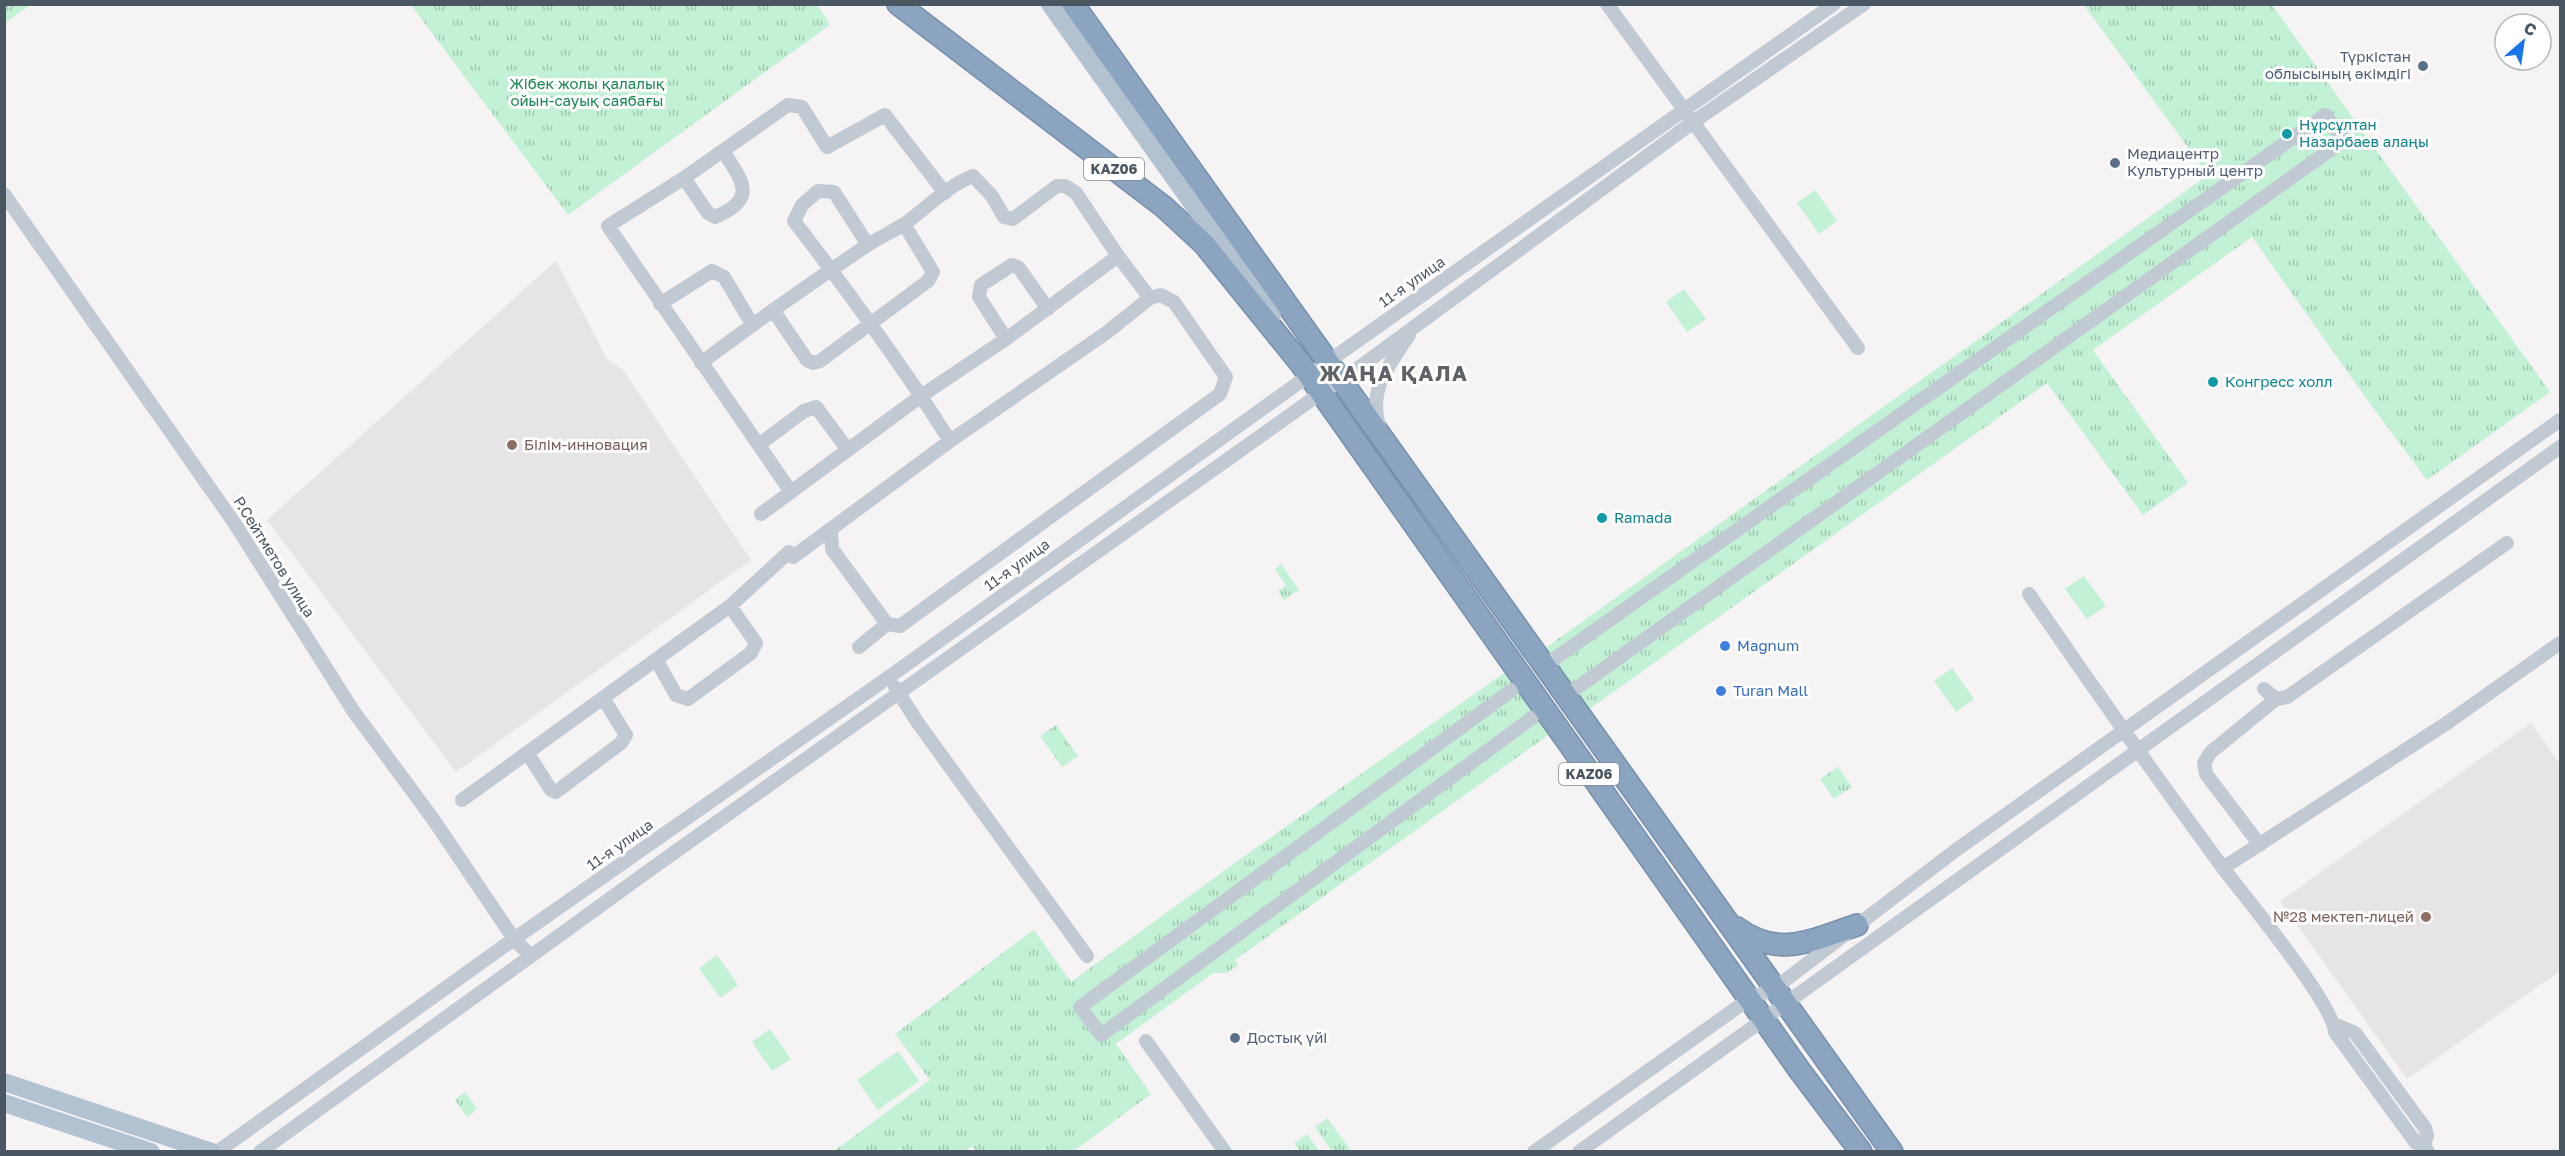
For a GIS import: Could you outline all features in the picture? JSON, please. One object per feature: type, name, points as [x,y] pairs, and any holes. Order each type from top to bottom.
[{"type":"highway","name":"KАZ06","points":[[898,4],[1164,207],[1204,244],[1310,378],[1749,999],[1861,1152]]},
{"type":"highway","name":"KАZ06","points":[[1073,4],[1892,1152]]},
{"type":"highway","points":[[1727,921],[1750,938],[1771,945],[1791,945],[1857,925]]},
{"type":"main road","name":"KАZ06","points":[[1050,4],[1258,294],[1310,378]]},
{"type":"main road","points":[[4,1082],[212,1152]]},
{"type":"main road","points":[[4,1103],[152,1152]]},
{"type":"street","points":[[1607,4],[1858,348]]},
{"type":"street","name":"11-я улица","points":[[260,1152],[899,693],[1310,378],[1329,361],[1834,4]]},
{"type":"street","name":"11-я улица","points":[[217,1152],[514,939],[889,677],[1310,378],[1342,380],[1692,123],[1864,4]]},
{"type":"street","points":[[791,492],[608,226],[684,178],[788,105],[802,107],[827,147],[885,115],[945,193]]},
{"type":"street","points":[[1550,662],[2325,115],[2344,140],[1571,692]]},
{"type":"street","points":[[684,178],[708,213],[714,217],[722,214],[742,200],[745,192],[743,182],[723,151]]},
{"type":"street","points":[[701,363],[752,324],[868,245],[904,224],[945,193],[974,176],[992,196],[1004,217],[1013,219],[1057,186],[1065,186],[1076,193],[1150,298]]},
{"type":"street","points":[[868,245],[834,192],[818,191],[802,205],[794,221],[871,322],[950,441]]},
{"type":"street","name":"Р.Сейтметов улица","points":[[4,194],[235,524],[354,712],[433,819],[514,939],[531,956]]},
{"type":"street","points":[[773,310],[807,360],[813,363],[820,360],[928,281],[933,272],[904,224]]},
{"type":"street","points":[[761,514],[921,396],[1006,339],[1119,256]]},
{"type":"street","points":[[1006,339],[979,297],[981,285],[1012,266],[1019,268],[1048,309]]},
{"type":"street","points":[[660,304],[712,271],[724,277],[752,324]]},
{"type":"street","points":[[462,800],[657,661],[730,606],[791,555],[1106,333],[1150,298],[1161,295],[1174,302],[1226,377],[1220,394],[900,626],[887,624],[832,549],[831,529]]},
{"type":"street","points":[[1382,437],[1375,413],[1376,393],[1389,366],[1416,326]]},
{"type":"street","points":[[760,444],[804,411],[816,407],[848,450]]},
{"type":"street","points":[[1579,1152],[1764,1020],[1781,996],[1857,925],[1942,860],[2560,420]]},
{"type":"street","points":[[1534,1152],[1749,999],[1781,996],[1978,863],[2560,447]]},
{"type":"street","points":[[2260,845],[2206,774],[2204,763],[2211,752],[2276,699],[2287,697],[2507,543]]},
{"type":"street","points":[[2029,594],[2223,868],[2284,949],[2334,1024],[2335,1032],[2416,1143],[2426,1149]]},
{"type":"street","points":[[657,661],[676,695],[688,699],[751,653],[756,642],[730,606]]},
{"type":"street","points":[[859,647],[887,624]]},
{"type":"street","points":[[2223,868],[2447,723],[2560,642]]},
{"type":"street","points":[[889,677],[924,732],[1087,956]]},
{"type":"street","points":[[2264,689],[2276,699]]},
{"type":"street","points":[[1512,690],[1080,1006],[1101,1035],[1532,718]]},
{"type":"street","points":[[528,754],[551,790],[556,792],[621,743],[626,735],[603,698]]},
{"type":"street","points":[[1146,1041],[1224,1152]]},
{"type":"shaded area","name":"Білім-инновация","points":[[556,261],[607,359],[623,370],[751,560],[456,772],[267,520]]},
{"type":"shaded area","name":"№28 мектеп-лицей","points":[[2531,723],[2560,764],[2560,971],[2407,1079],[2280,901]]},
{"type":"green space","points":[[5,4],[30,4],[30,5],[5,23]]},
{"type":"green space","name":"Жібек жолы қалалық ойын-сауық саябағы","points":[[817,4],[830,25],[568,215],[411,5]]},
{"type":"green space","points":[[2084,5],[2272,5],[2550,392],[2427,480],[2252,237],[2093,350],[2188,483],[2143,515],[2047,383],[1588,710],[1544,649],[2208,175]]},
{"type":"green space","points":[[1815,190],[1837,221],[1819,234],[1797,203]]},
{"type":"green space","points":[[1684,289],[1706,319],[1687,332],[1666,302]]},
{"type":"green space","points":[[1281,564],[1299,590],[1284,600],[1278,591],[1286,585],[1275,569]]},
{"type":"green space","points":[[2084,576],[2106,606],[2087,619],[2065,589]]},
{"type":"green space","points":[[1952,668],[1974,699],[1956,712],[1934,681]]},
{"type":"green space","points":[[1507,671],[1554,731],[1235,960],[1238,965],[1227,973],[1213,973],[1116,1044],[1151,1094],[1074,1151],[977,1152],[972,1146],[965,1152],[833,1152],[930,1080],[895,1034],[1024,937],[1034,930],[1071,982],[1250,852]]},
{"type":"green space","points":[[1056,725],[1078,756],[1062,767],[1040,736]]},
{"type":"green space","points":[[1838,767],[1852,787],[1834,799],[1820,779]]},
{"type":"green space","points":[[717,955],[738,985],[720,998],[699,968]]},
{"type":"green space","points":[[770,1029],[791,1059],[772,1071],[752,1042]]},
{"type":"green space","points":[[898,1051],[919,1081],[878,1110],[857,1080]]},
{"type":"green space","points":[[465,1092],[477,1109],[467,1117],[455,1100]]},
{"type":"green space","points":[[1327,1118],[1350,1149],[1332,1151],[1315,1127]]},
{"type":"green space","points":[[1307,1134],[1319,1151],[1300,1151],[1294,1143]]},
{"type":"place","name":"Түркістан облысының әкімдігі","points":[[2423,66]]},
{"type":"place","name":"Нұрсұлтан Назарбаев алаңы","points":[[2287,134]]},
{"type":"place","name":"Медиацентр Культурный центр","points":[[2115,163]]},
{"type":"place","name":"Конгресс холл","points":[[2213,382]]},
{"type":"place","name":"Білім-инновация","points":[[512,445]]},
{"type":"place","name":"Ramada","points":[[1602,518]]},
{"type":"place","name":"Magnum","points":[[1725,646]]},
{"type":"place","name":"Turan Mall","points":[[1721,691]]},
{"type":"place","name":"№28 мектеп-лицей","points":[[2426,917]]},
{"type":"place","name":"Достық үйі","points":[[1235,1038]]},
{"type":"district","name":"ЖАҢА ҚАЛА","points":[[1394,374]]}]
